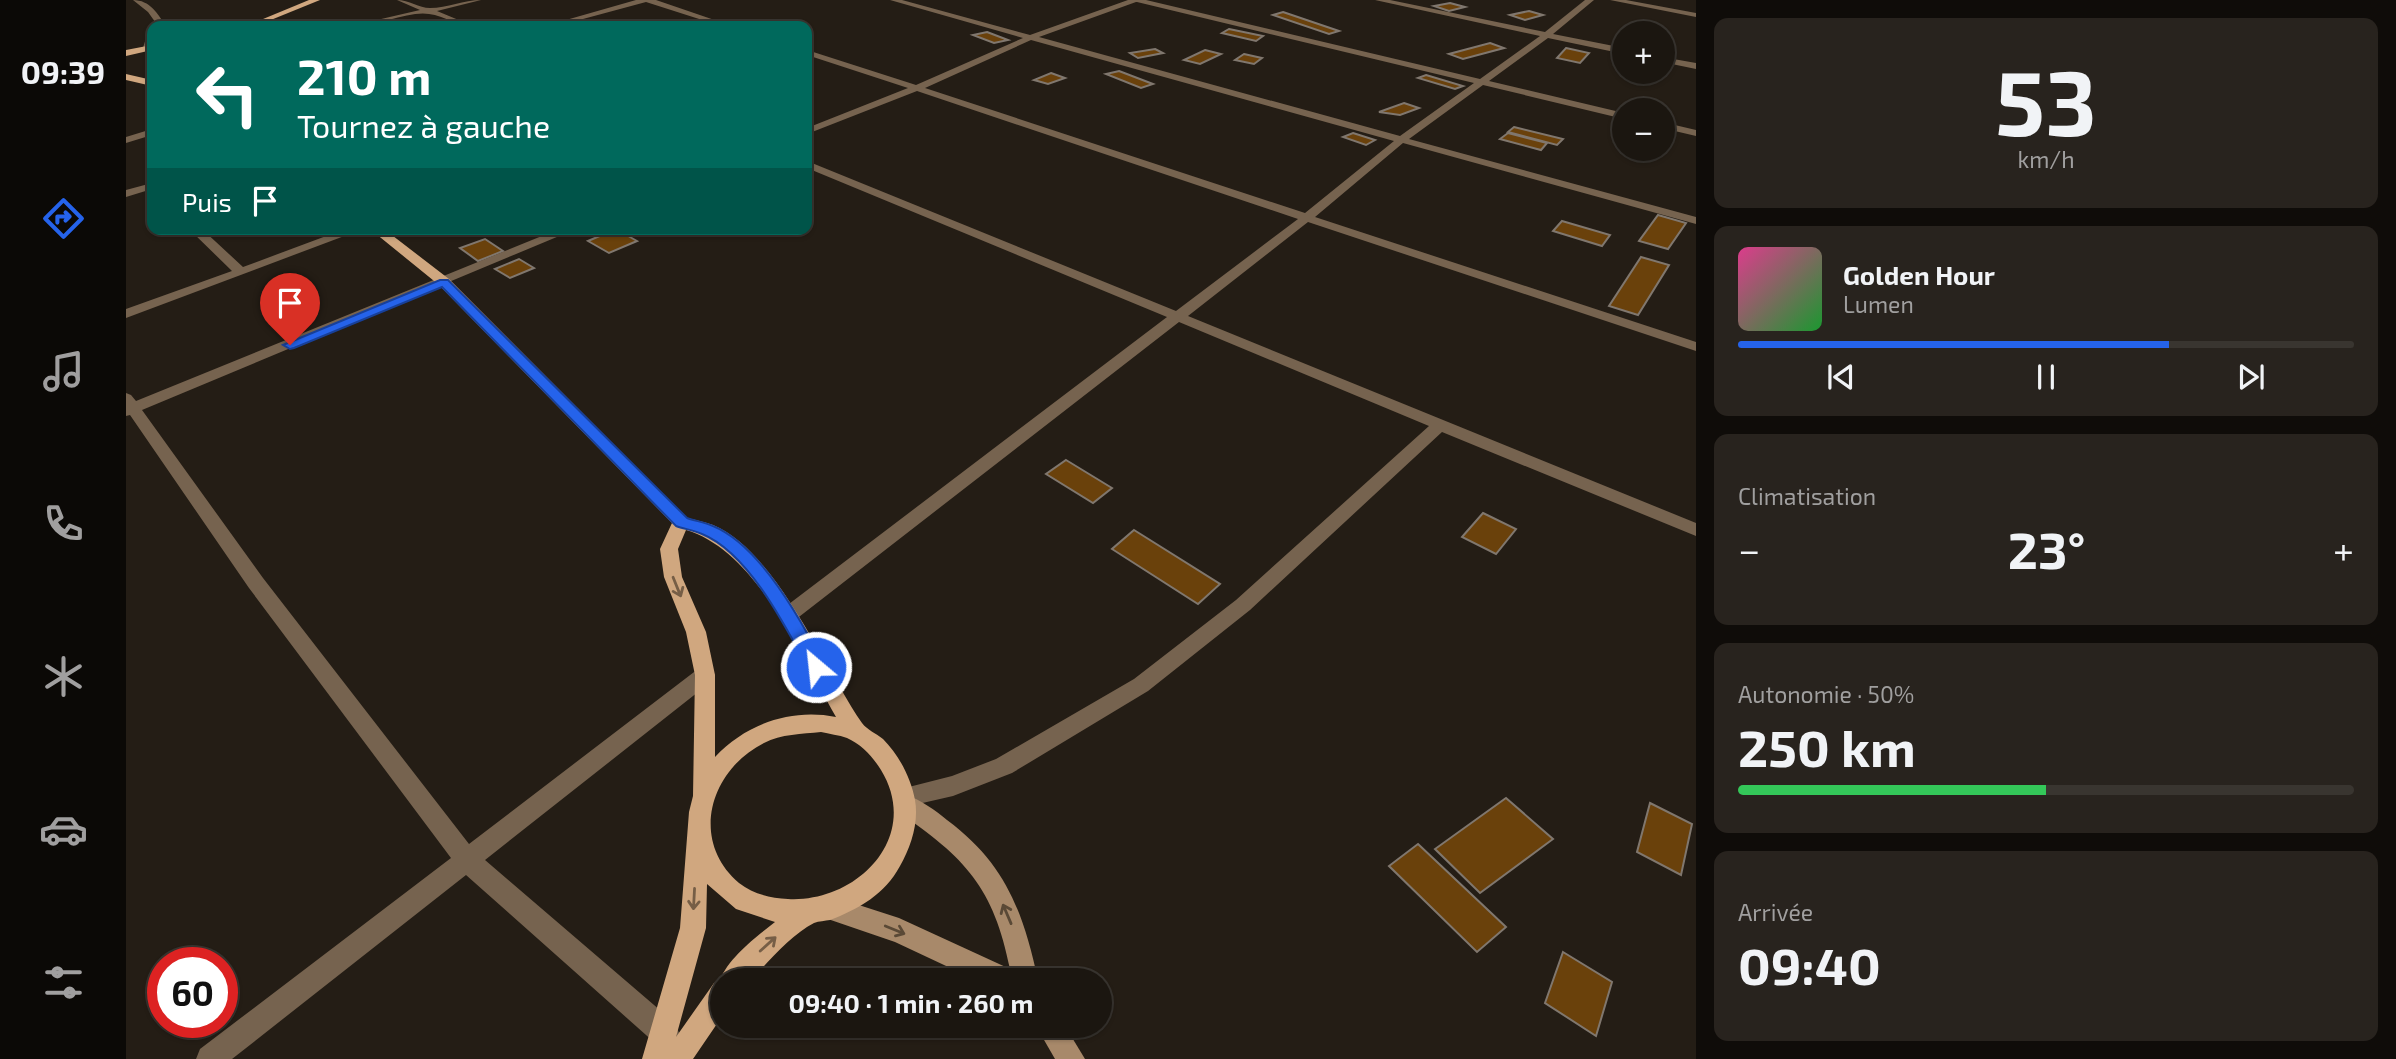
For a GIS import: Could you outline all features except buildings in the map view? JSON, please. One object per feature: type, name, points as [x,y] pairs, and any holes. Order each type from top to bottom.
[{"type":"main road","points":[[263,21],[316,0]]},
{"type":"main road","points":[[126,52],[147,48]]},
{"type":"main road","points":[[126,76],[147,74]]},
{"type":"main road","points":[[126,76],[147,82]]},
{"type":"main road","points":[[384,235],[444,282],[681,522],[708,530],[727,542],[760,575],[788,615],[856,732],[889,758],[906,801],[902,836],[888,866],[863,891],[820,910],[768,943],[744,968]]},
{"type":"main road","points":[[656,1059],[693,928],[698,831],[703,796],[705,675],[696,632],[673,577],[669,549],[681,522]]},
{"type":"main road","points":[[703,796],[721,764],[750,740],[784,725],[821,723],[856,732]]},
{"type":"main road","points":[[906,801],[969,849],[992,877],[1012,924],[1022,968]]},
{"type":"main road","points":[[698,831],[708,865],[732,894],[767,911],[820,910],[900,931],[979,968]]},
{"type":"main road","points":[[677,1059],[710,1011]]},
{"type":"main road","points":[[1057,1038],[1071,1059]]},
{"type":"street","points":[[137,0],[151,10],[158,21]]},
{"type":"street","points":[[401,0],[455,21]]},
{"type":"street","points":[[379,21],[477,0]]},
{"type":"street","points":[[568,21],[646,0],[713,21]]},
{"type":"street","points":[[894,0],[1696,221]]},
{"type":"street","points":[[812,129],[917,88],[1030,38],[1136,0],[1612,113]]},
{"type":"street","points":[[1379,0],[1612,49]]},
{"type":"street","points":[[788,615],[1306,218],[1400,141],[1547,35],[1590,0]]},
{"type":"street","points":[[1614,0],[1684,9],[1696,15]]},
{"type":"street","points":[[812,54],[1696,347]]},
{"type":"street","points":[[1675,62],[1696,66]]},
{"type":"street","points":[[1675,128],[1696,132]]},
{"type":"street","points":[[126,140],[147,134]]},
{"type":"street","points":[[812,166],[1696,530]]},
{"type":"street","points":[[126,194],[147,189]]},
{"type":"street","points":[[201,235],[240,271]]},
{"type":"street","points":[[126,314],[340,235]]},
{"type":"street","points":[[556,235],[129,406],[256,583],[467,860],[664,1033]]},
{"type":"street","points":[[906,801],[1004,766],[1141,685],[1243,605],[1440,425]]},
{"type":"street","points":[[210,1059],[705,675]]},
{"type":"route","points":[[290,345],[444,282],[681,522],[708,530],[727,542],[760,575],[788,615],[816,667]]}]
